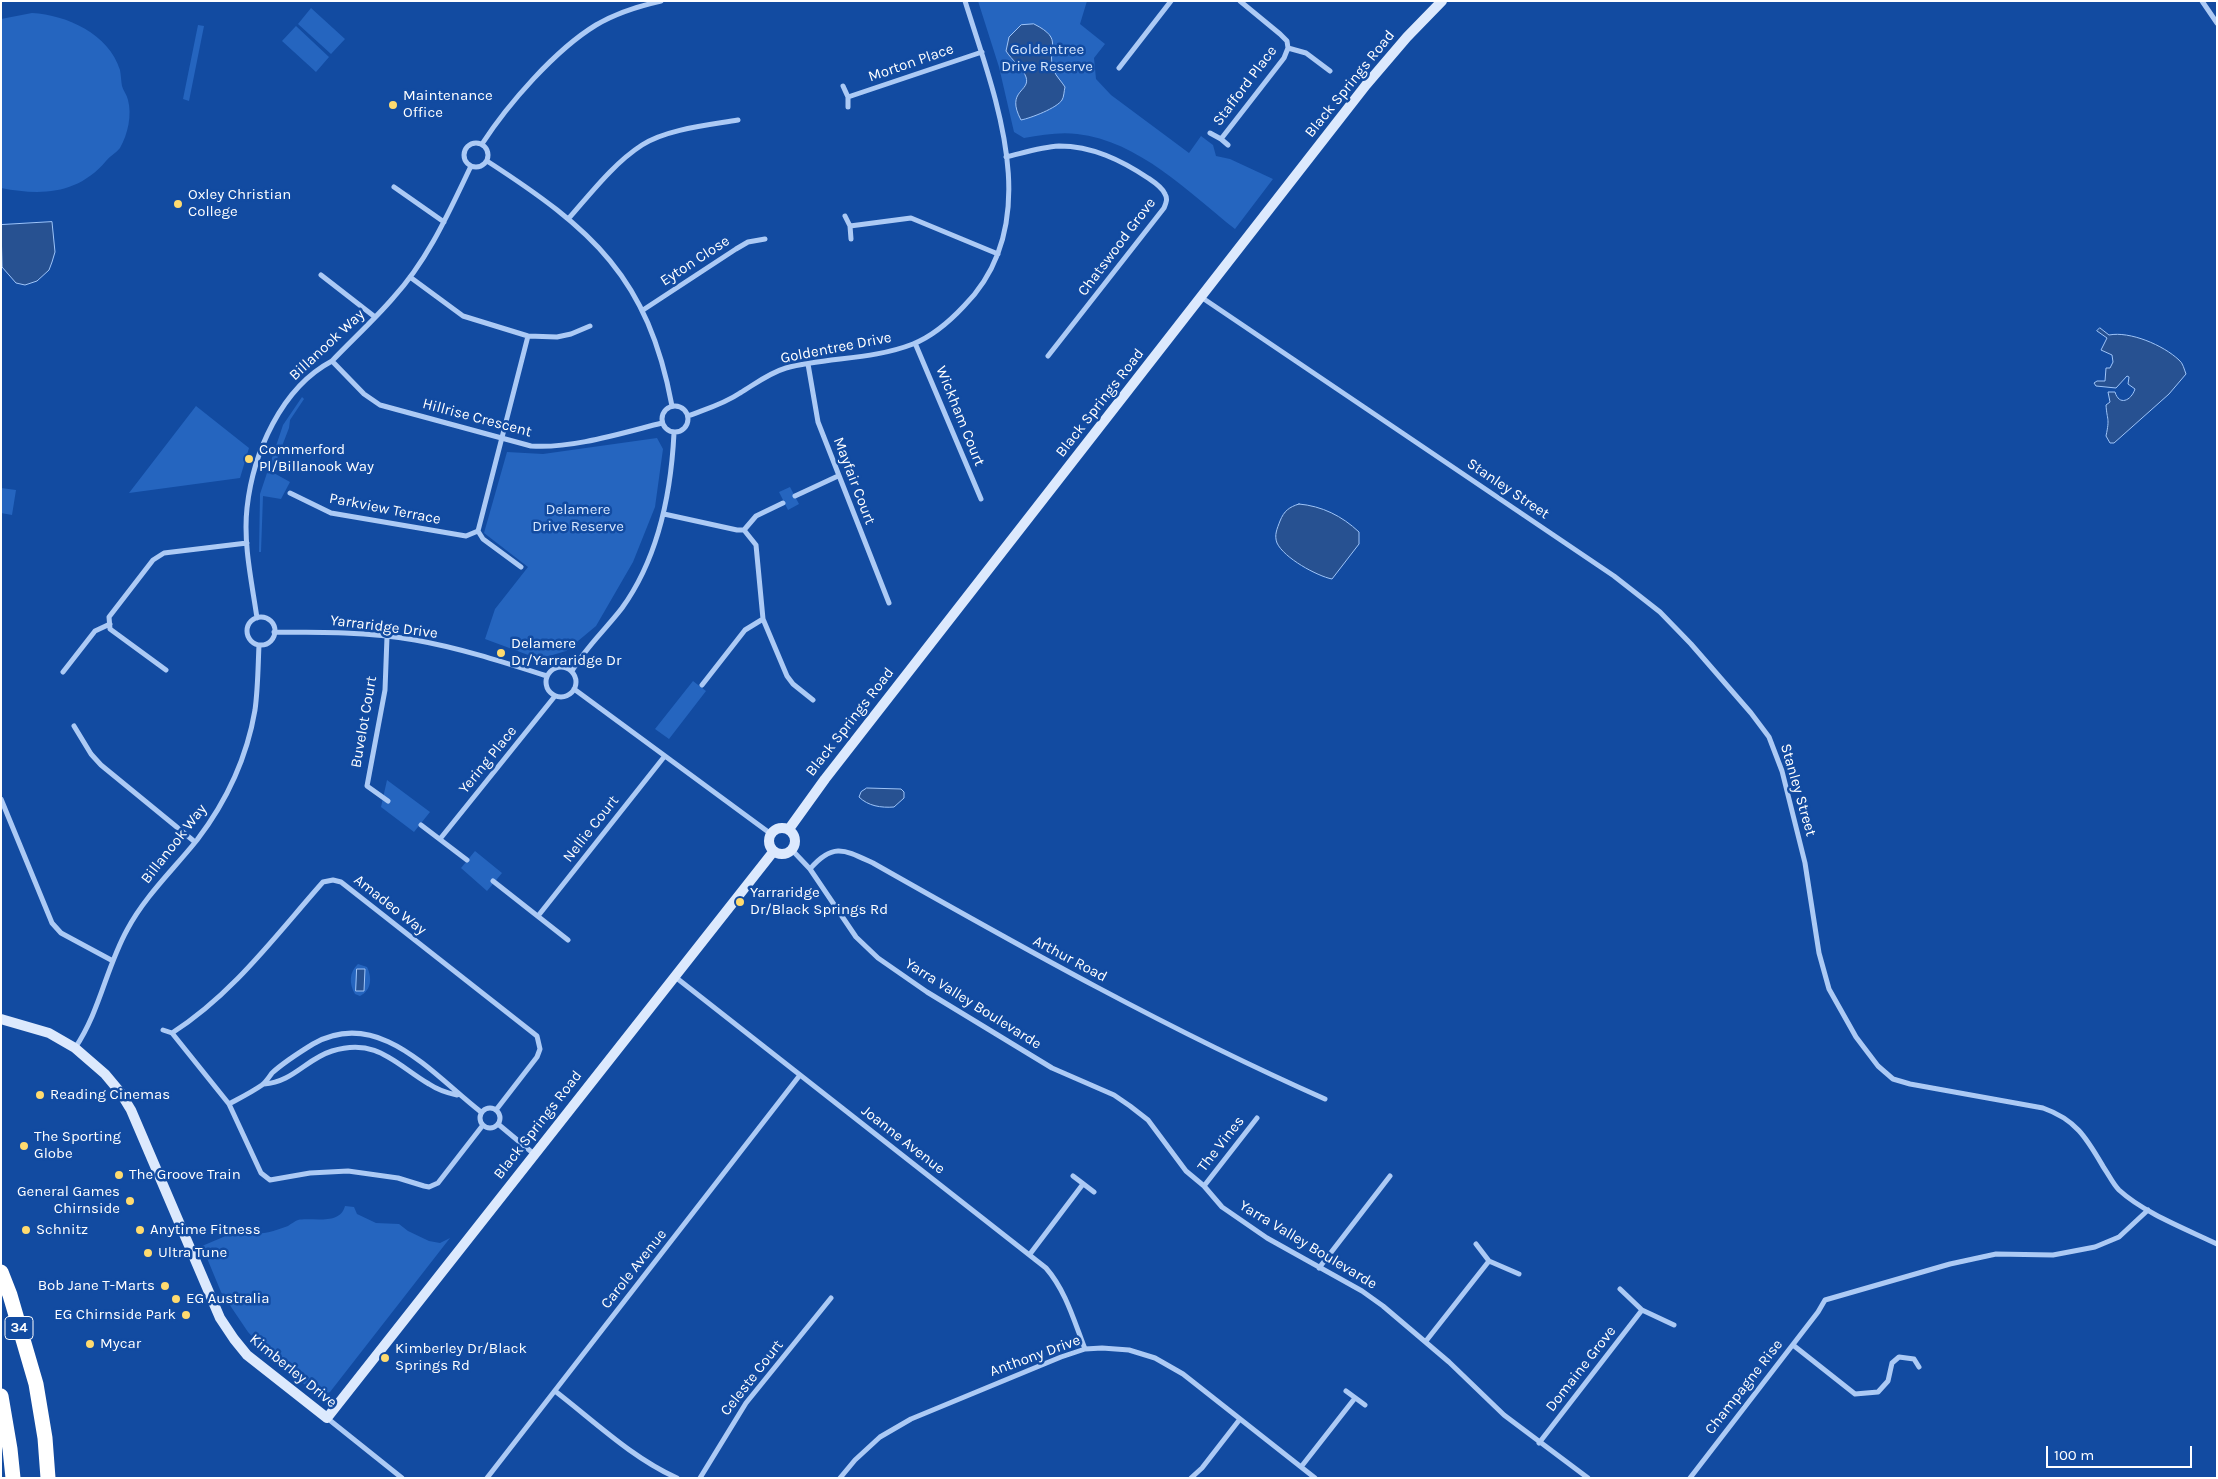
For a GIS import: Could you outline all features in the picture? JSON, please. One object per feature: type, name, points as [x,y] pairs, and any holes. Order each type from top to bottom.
[{"type":"highway","name":"34","points":[[1,1272],[10,1295],[36,1384],[45,1438],[48,1478]]},
{"type":"highway","points":[[1,1396],[13,1478]]},
{"type":"main road","name":"Black Springs Road","points":[[788,829],[830,771],[1366,86],[1407,36],[1442,1]]},
{"type":"main road","points":[[781,828],[788,829],[795,839],[792,850],[781,855],[773,852],[769,845],[771,834],[781,828]]},
{"type":"main road","name":"Black Springs Road","points":[[327,1418],[773,852]]},
{"type":"main road","name":"Kimberley Drive","points":[[1,1019],[49,1033],[75,1048],[105,1074],[131,1110],[216,1310],[234,1339],[256,1363],[327,1418]]},
{"type":"street","points":[[482,144],[493,127],[524,90],[574,41],[596,25],[618,14],[661,1]]},
{"type":"street","name":"Goldentree Drive","points":[[688,416],[725,402],[769,374],[787,368],[872,355],[915,343],[953,318],[986,279],[1006,231],[1009,182],[992,88],[965,1]]},
{"type":"street","points":[[1119,68],[1171,1]]},
{"type":"street","points":[[1240,1],[1287,40],[1288,48],[1306,53],[1330,71]]},
{"type":"street","points":[[2202,1],[2217,23]]},
{"type":"street","name":"Stafford Place","points":[[1222,139],[1284,58],[1288,48]]},
{"type":"street","name":"Morton Place","points":[[848,97],[982,52]]},
{"type":"street","points":[[843,86],[848,97],[848,108]]},
{"type":"street","points":[[569,218],[615,168],[643,144],[684,129],[738,120]]},
{"type":"street","name":"Stafford Place","points":[[1210,133],[1222,139],[1228,145]]},
{"type":"street","points":[[474,143],[482,144],[488,152],[487,161],[480,166],[471,166],[464,158],[466,148],[474,143]]},
{"type":"street","name":"Chatswood Grove","points":[[1006,157],[1058,146],[1093,151],[1119,160],[1131,167],[1158,185],[1165,192],[1167,200],[1164,208],[1048,356]]},
{"type":"street","points":[[487,161],[535,192],[569,218],[588,235],[617,269],[643,310],[662,363],[672,406]]},
{"type":"street","name":"Billanook Way","points":[[257,618],[247,542],[248,502],[255,464],[266,439],[277,416],[291,396],[319,368],[332,361],[375,318],[410,277],[444,222],[471,166]]},
{"type":"street","points":[[394,187],[444,222]]},
{"type":"street","points":[[845,216],[850,226],[851,239]]},
{"type":"street","points":[[850,226],[911,218],[998,254]]},
{"type":"street","name":"Eyton Close","points":[[643,310],[736,249],[748,242],[764,239]]},
{"type":"street","points":[[321,275],[375,318]]},
{"type":"street","points":[[410,277],[463,316],[528,336],[557,337],[571,334],[590,326]]},
{"type":"street","name":"Stanley Street","points":[[1201,297],[1614,576],[1660,612],[1691,644],[1769,738],[1782,771],[1805,863],[1819,953],[1829,990],[1856,1036],[1878,1066],[1892,1078],[1910,1084],[2043,1108],[2060,1114],[2074,1124],[2085,1136],[2118,1189],[2148,1210],[2217,1244]]},
{"type":"street","points":[[521,567],[483,539],[478,531],[528,336]]},
{"type":"street","name":"Wickham Court","points":[[915,343],[981,500]]},
{"type":"street","name":"Hillrise Crescent","points":[[332,361],[364,394],[380,405],[531,446],[541,447],[601,438],[662,423]]},
{"type":"street","name":"Mayfair Court","points":[[808,364],[818,422],[888,603]]},
{"type":"street","points":[[672,406],[683,409],[688,416],[685,428],[674,433],[666,430],[662,423],[664,411],[672,406]]},
{"type":"street","points":[[572,672],[623,606],[636,586],[654,545],[664,514],[670,485],[674,433]]},
{"type":"street","points":[[795,496],[838,476]]},
{"type":"street","name":"Parkview Terrace","points":[[290,493],[331,513],[466,536],[478,531]]},
{"type":"street","points":[[664,514],[744,530],[756,516],[783,503]]},
{"type":"street","points":[[744,530],[756,545],[760,607],[763,619],[787,676],[793,684],[814,700]]},
{"type":"street","points":[[166,670],[110,629],[109,616],[153,560],[164,553],[247,542]]},
{"type":"street","points":[[257,618],[269,620],[274,632],[268,643],[260,645],[251,641],[247,633],[250,624],[257,618]]},
{"type":"street","points":[[702,685],[745,630],[763,619]]},
{"type":"street","points":[[63,672],[95,631],[110,624]]},
{"type":"street","name":"Yarraridge Drive","points":[[274,632],[330,632],[387,637],[450,648],[547,676]]},
{"type":"street","name":"Buvelot Court","points":[[387,637],[385,690],[366,786],[388,801]]},
{"type":"street","name":"Billanook Way","points":[[75,1048],[87,1030],[126,930],[145,902],[195,842],[220,806],[240,765],[255,708],[260,645]]},
{"type":"street","points":[[560,666],[572,672],[576,680],[574,689],[568,695],[555,696],[548,690],[547,676],[552,669],[560,666]]},
{"type":"street","points":[[574,689],[771,834]]},
{"type":"street","name":"Yering Place","points":[[440,839],[555,696]]},
{"type":"street","points":[[74,726],[91,754],[101,765],[195,842]]},
{"type":"street","name":"Nellie Court","points":[[538,916],[664,757]]},
{"type":"street","points":[[1,799],[52,923],[61,933],[113,961]]},
{"type":"street","points":[[421,825],[467,860]]},
{"type":"street","name":"Yarra Valley Boulevarde","points":[[792,850],[810,869],[856,937],[878,958],[928,992],[1052,1068],[1114,1095],[1130,1106],[1148,1120],[1186,1170],[1204,1186],[1222,1207],[1242,1222],[1369,1296],[1426,1341],[1497,1409],[1539,1443],[1588,1478]]},
{"type":"street","name":"Arthur Road","points":[[810,869],[820,857],[832,850],[848,852],[873,863],[1065,972],[1272,1076],[1325,1099]]},
{"type":"street","name":"Amadeo Way","points":[[172,1033],[228,990],[323,882],[333,880],[341,882],[537,1036],[540,1050],[537,1057],[496,1110]]},
{"type":"street","points":[[493,882],[568,940]]},
{"type":"street","name":"Joanne Avenue","points":[[674,976],[1030,1254],[1056,1280],[1085,1349]]},
{"type":"street","points":[[163,1030],[172,1033],[229,1104],[261,1174],[270,1180],[310,1173],[348,1171],[378,1174],[429,1187],[438,1183],[483,1125]]},
{"type":"street","points":[[229,1104],[264,1084],[272,1073],[314,1044],[333,1037],[358,1034],[374,1036],[395,1044],[481,1112]]},
{"type":"street","points":[[264,1084],[277,1083],[287,1079],[330,1052],[344,1048],[359,1047],[385,1054],[428,1084],[460,1096]]},
{"type":"street","name":"Carole Avenue","points":[[487,1478],[800,1075]]},
{"type":"street","points":[[488,1108],[496,1110],[500,1118],[498,1124],[490,1128],[483,1125],[480,1118],[481,1112],[488,1108]]},
{"type":"street","name":"The Vines","points":[[1204,1186],[1257,1118]]},
{"type":"street","points":[[498,1124],[534,1154]]},
{"type":"street","points":[[1073,1176],[1094,1192]]},
{"type":"street","points":[[1319,1268],[1390,1176]]},
{"type":"street","points":[[1030,1254],[1083,1184]]},
{"type":"street","name":"Champagne Rise","points":[[1690,1478],[1793,1345],[1825,1300],[1950,1264],[1996,1254],[2053,1255],[2095,1247],[2119,1237],[2148,1210]]},
{"type":"street","points":[[1476,1244],[1489,1261],[1519,1274]]},
{"type":"street","points":[[1426,1341],[1489,1261]]},
{"type":"street","points":[[1620,1289],[1642,1310],[1674,1325]]},
{"type":"street","name":"Celeste Court","points":[[700,1478],[746,1403],[831,1298]]},
{"type":"street","name":"Domaine Grove","points":[[1539,1443],[1642,1310]]},
{"type":"street","points":[[1793,1345],[1854,1394],[1878,1392],[1888,1381],[1892,1363],[1899,1357],[1914,1359],[1918,1367]]},
{"type":"street","name":"Anthony Drive","points":[[840,1478],[855,1460],[880,1437],[911,1418],[1085,1349],[1117,1348],[1142,1353],[1155,1358],[1182,1374],[1315,1478]]},
{"type":"street","points":[[555,1391],[640,1458],[677,1478]]},
{"type":"street","points":[[1346,1391],[1365,1406]]},
{"type":"street","points":[[1301,1467],[1355,1398]]},
{"type":"street","name":"Kimberley Drive","points":[[327,1418],[402,1478]]},
{"type":"street","points":[[1191,1478],[1202,1468],[1240,1418]]},
{"type":"green space","name":"Goldentree Drive Reserve","points":[[978,1],[1087,1],[1080,24],[1105,44],[1094,58],[1096,79],[1111,95],[1189,153],[1201,136],[1213,145],[1216,156],[1230,159],[1273,179],[1235,229],[1162,170],[1142,157],[1121,147],[1100,139],[1070,133],[1024,138],[1014,132],[999,67]]},
{"type":"green space","points":[[311,8],[345,39],[331,54],[298,24]]},
{"type":"green space","points":[[32,13],[72,22],[97,37],[107,46],[120,70],[122,86],[129,106],[127,131],[120,148],[84,180],[58,190],[45,192],[1,188],[1,19]]},
{"type":"green space","points":[[198,25],[204,26],[189,101],[183,99]]},
{"type":"green space","points":[[296,26],[329,57],[316,72],[282,41]]},
{"type":"green space","points":[[302,397],[304,399],[290,420],[289,428],[272,472],[290,482],[281,499],[263,496],[261,552],[259,552],[260,494],[283,425]]},
{"type":"green space","points":[[196,406],[249,448],[240,478],[129,493]]},
{"type":"green space","name":"Delamere Drive Reserve","points":[[657,438],[663,449],[655,507],[633,562],[596,626],[566,651],[539,659],[485,639],[495,609],[528,567],[484,533],[507,452],[543,454]]},
{"type":"green space","points":[[790,487],[799,504],[788,510],[779,492]]},
{"type":"green space","points":[[1,488],[16,490],[12,515],[1,513]]},
{"type":"green space","points":[[693,681],[706,691],[669,739],[655,729]]},
{"type":"green space","points":[[387,780],[430,812],[414,832],[381,807]]},
{"type":"green space","points":[[475,851],[502,873],[487,891],[461,868]]},
{"type":"green space","points":[[358,964],[367,967],[370,975],[369,987],[360,996],[355,994],[351,982],[353,971]]},
{"type":"green space","points":[[345,1206],[354,1207],[357,1214],[376,1223],[399,1224],[408,1231],[429,1241],[440,1243],[450,1238],[330,1392],[322,1396],[314,1392],[276,1362],[248,1332],[221,1292],[202,1246],[247,1227],[253,1233],[262,1233],[288,1226],[298,1220],[331,1218],[342,1212]]},
{"type":"shaded area","points":[[1034,24],[1044,30],[1052,40],[1054,71],[1065,87],[1063,99],[1055,106],[1021,120],[1016,103],[1019,93],[1027,82],[1026,77],[1006,51],[1009,37],[1021,25]]},
{"type":"shaded area","points":[[52,222],[55,252],[49,270],[37,281],[25,285],[16,283],[2,267],[1,225]]},
{"type":"shaded area","points":[[2100,328],[2109,335],[2127,335],[2155,344],[2180,361],[2186,374],[2169,394],[2114,443],[2110,443],[2106,436],[2108,422],[2106,405],[2110,402],[2108,392],[2115,392],[2119,399],[2125,400],[2131,397],[2135,389],[2128,384],[2129,377],[2127,376],[2116,388],[2096,386],[2094,383],[2105,381],[2106,368],[2110,368],[2113,362],[2112,355],[2101,350],[2107,338],[2097,331]]},
{"type":"shaded area","points":[[1299,504],[1316,507],[1331,513],[1346,521],[1359,532],[1359,544],[1332,579],[1302,566],[1286,555],[1277,543],[1276,532],[1285,512]]},
{"type":"shaded area","points":[[867,788],[901,789],[904,792],[904,798],[894,807],[875,806],[859,797],[861,792]]},
{"type":"shaded area","points":[[357,969],[365,969],[364,991],[356,991]]},
{"type":"place","name":"Maintenance Office","points":[[393,105]]},
{"type":"place","name":"Oxley Christian College","points":[[178,204]]},
{"type":"place","name":"Commerford Pl/Billanook Way","points":[[249,459]]},
{"type":"place","name":"Delamere Dr/Yarraridge Dr","points":[[501,653]]},
{"type":"place","name":"Yarraridge Dr/Black Springs Rd","points":[[740,902]]},
{"type":"place","name":"Reading Cinemas","points":[[40,1095]]},
{"type":"place","name":"The Sporting Globe","points":[[24,1146]]},
{"type":"place","name":"The Groove Train","points":[[119,1175]]},
{"type":"place","name":"General Games Chirnside","points":[[130,1201]]},
{"type":"place","name":"Schnitz","points":[[26,1230]]},
{"type":"place","name":"Anytime Fitness","points":[[140,1230]]},
{"type":"place","name":"Ultra Tune","points":[[148,1253]]},
{"type":"place","name":"Bob Jane T-Marts","points":[[165,1286]]},
{"type":"place","name":"EG Australia","points":[[176,1299]]},
{"type":"place","name":"EG Chirnside Park","points":[[186,1315]]},
{"type":"place","name":"Mycar","points":[[90,1344]]},
{"type":"place","name":"Kimberley Dr/Black Springs Rd","points":[[385,1358]]}]
